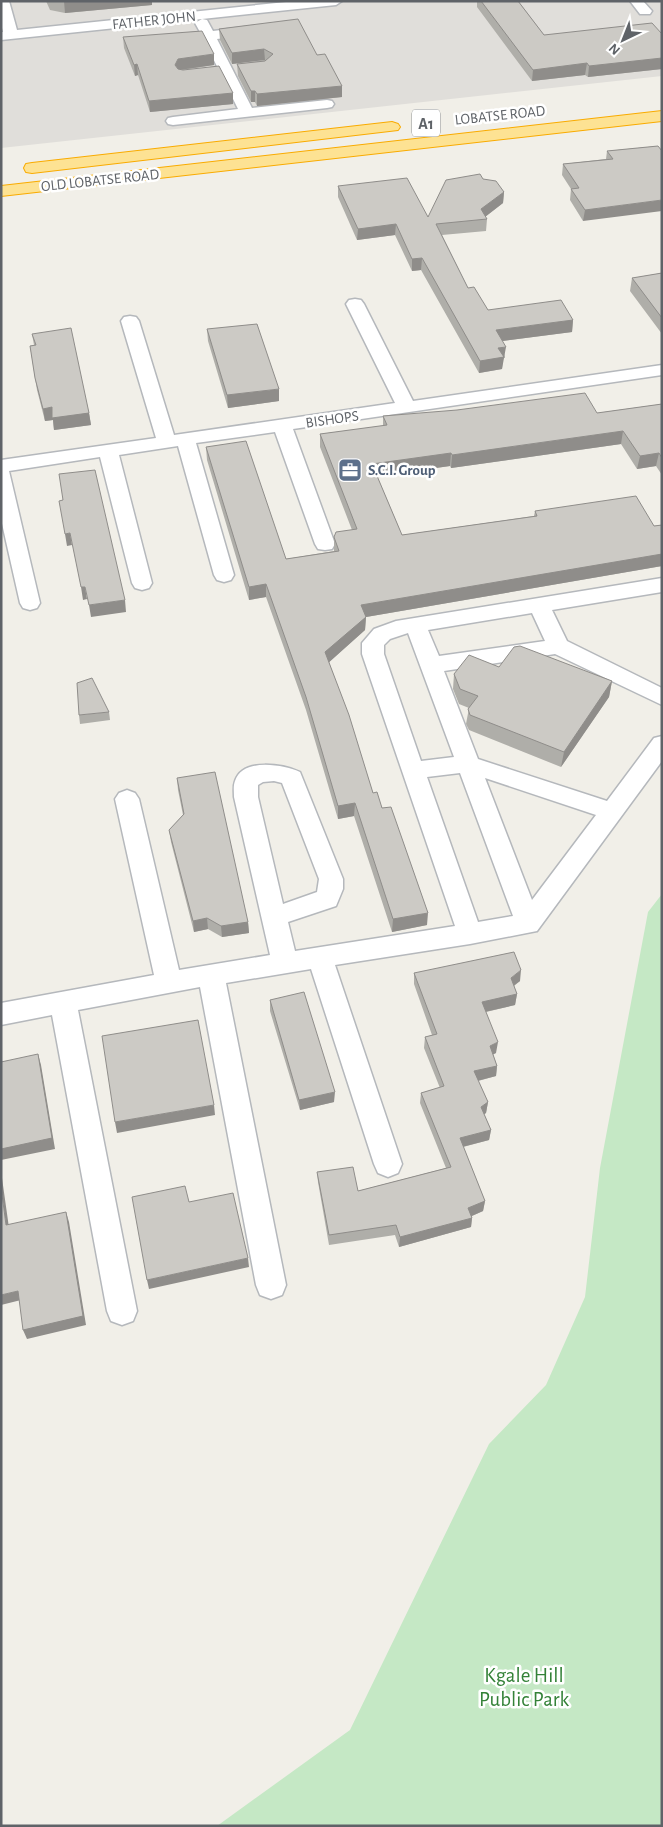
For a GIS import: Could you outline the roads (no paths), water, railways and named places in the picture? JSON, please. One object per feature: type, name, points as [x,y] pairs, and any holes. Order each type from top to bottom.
[{"type":"highway","name":"LOBATSE ROAD","points":[[199,169],[662,116]]},
{"type":"highway","name":"OLD LOBATSE ROAD","points":[[11,171],[406,126]]},
{"type":"highway","name":"OLD LOBATSE ROAD","points":[[1,191],[199,169]]},
{"type":"street","points":[[2,1],[6,35]]},
{"type":"street","points":[[179,18],[181,1]]},
{"type":"street","name":"FATHER JOHN","points":[[6,35],[336,1]]},
{"type":"street","points":[[198,16],[247,112]]},
{"type":"street","points":[[161,41],[259,30]]},
{"type":"street","points":[[209,72],[241,68]]},
{"type":"street","points":[[173,121],[327,104]]},
{"type":"street","points":[[355,304],[407,408]]},
{"type":"street","points":[[130,321],[224,575]]},
{"type":"street","name":"BISHOPS","points":[[1,466],[662,370]]},
{"type":"street","points":[[282,426],[325,544]]},
{"type":"street","points":[[108,450],[142,583]]},
{"type":"street","points":[[1,474],[30,603]]},
{"type":"street","points":[[470,934],[373,654],[373,643],[382,634],[396,628],[662,585]]},
{"type":"street","points":[[539,605],[558,646]]},
{"type":"street","points":[[416,625],[528,924]]},
{"type":"street","points":[[431,665],[558,646],[662,697]]},
{"type":"street","points":[[1,1014],[211,975],[528,924],[662,744]]},
{"type":"street","points":[[413,770],[468,764],[611,811]]},
{"type":"street","points":[[274,917],[327,899],[331,889],[331,879],[292,778],[283,773],[272,772],[252,776],[246,782],[246,797],[274,917],[285,964]]},
{"type":"street","points":[[127,799],[169,983]]},
{"type":"street","points":[[320,958],[388,1164]]},
{"type":"street","points":[[211,975],[271,1285]]},
{"type":"street","points":[[63,1002],[122,1311]]},
{"type":"place","name":"S.C.I. Group","points":[[350,470]]},
{"type":"park label","name":"Kgale Hill Public Park","points":[[524,1687]]}]
